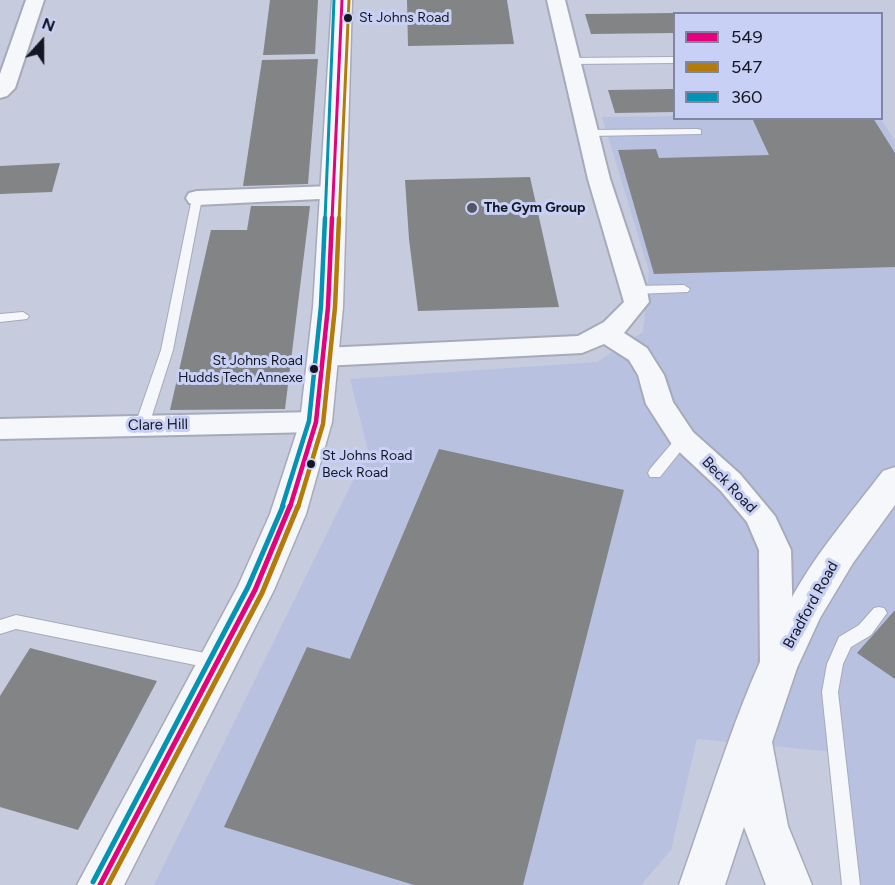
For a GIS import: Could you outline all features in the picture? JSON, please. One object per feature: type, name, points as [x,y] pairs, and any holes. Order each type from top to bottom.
[{"type":"street","points":[[0,92],[5,88],[35,0]]},
{"type":"street","points":[[100,885],[215,662],[255,590],[288,514],[316,422],[328,306],[342,0]]},
{"type":"street","points":[[323,357],[582,344],[607,334],[628,318],[637,302],[635,291],[599,179],[556,0]]},
{"type":"street","points":[[197,198],[332,193]]},
{"type":"street","name":"Beck Road","points":[[607,334],[638,354],[651,375],[660,404],[683,439],[730,482],[760,516],[775,550],[777,668]]},
{"type":"street","name":"Clare Hill","points":[[0,429],[316,422]]},
{"type":"street","name":"Bradford Road","points":[[702,885],[753,743],[777,668],[804,610],[828,572],[895,480]]},
{"type":"street","points":[[753,743],[766,826],[789,885]]},
{"type":"lane","points":[[572,61],[673,60]]},
{"type":"lane","points":[[589,133],[698,132]]},
{"type":"lane","points":[[142,425],[167,350],[197,198]]},
{"type":"lane","points":[[635,291],[684,289]]},
{"type":"lane","points":[[0,318],[23,316]]},
{"type":"lane","points":[[655,473],[683,439]]},
{"type":"lane","points":[[850,881],[830,692],[835,664],[845,642],[865,630],[879,613]]},
{"type":"lane","points":[[0,627],[16,622],[215,662]]},
{"type":"shaded area","points":[[673,116],[673,120],[882,120],[895,141],[895,885],[859,885],[835,752],[697,739],[671,850],[641,885],[154,885],[368,450],[350,379],[597,362],[643,332],[649,271],[602,117]]},
{"type":"building","points":[[270,0],[318,0],[315,54],[263,55]]},
{"type":"building","points":[[407,0],[507,0],[514,44],[408,46]]},
{"type":"building","points":[[673,13],[673,33],[591,34],[585,14]]},
{"type":"building","points":[[318,59],[308,184],[243,186],[262,60]]},
{"type":"building","points":[[673,89],[673,112],[615,113],[608,90]]},
{"type":"building","points":[[753,120],[874,120],[895,153],[895,267],[654,274],[618,150],[656,149],[659,158],[769,155]]},
{"type":"building","points":[[60,163],[52,192],[0,194],[0,166]]},
{"type":"building","points":[[530,177],[559,307],[418,311],[409,239],[405,180]]},
{"type":"building","points":[[251,206],[310,206],[285,409],[170,410],[211,230],[247,230]]},
{"type":"building","points":[[439,449],[624,490],[523,885],[414,885],[224,827],[307,647],[350,659]]},
{"type":"building","points":[[895,610],[895,679],[857,653]]},
{"type":"building","points":[[30,648],[157,681],[78,830],[0,807],[0,696]]},
{"type":"transit line","name":"360","points":[[93,882],[248,587],[281,511],[309,421],[321,306],[334,0]]},
{"type":"transit line","name":"549","points":[[100,885],[255,590],[288,514],[316,422],[328,307],[342,0]]},
{"type":"transit line","name":"547","points":[[108,885],[262,593],[295,516],[323,424],[335,307],[349,0]]},
{"type":"place","name":"St Johns Road","points":[[348,18]]},
{"type":"place","name":"The Gym Group","points":[[472,208]]},
{"type":"place","name":"St Johns Road Hudds Tech Annexe","points":[[314,369]]},
{"type":"place","name":"St Johns Road Beck Road","points":[[311,464]]}]
